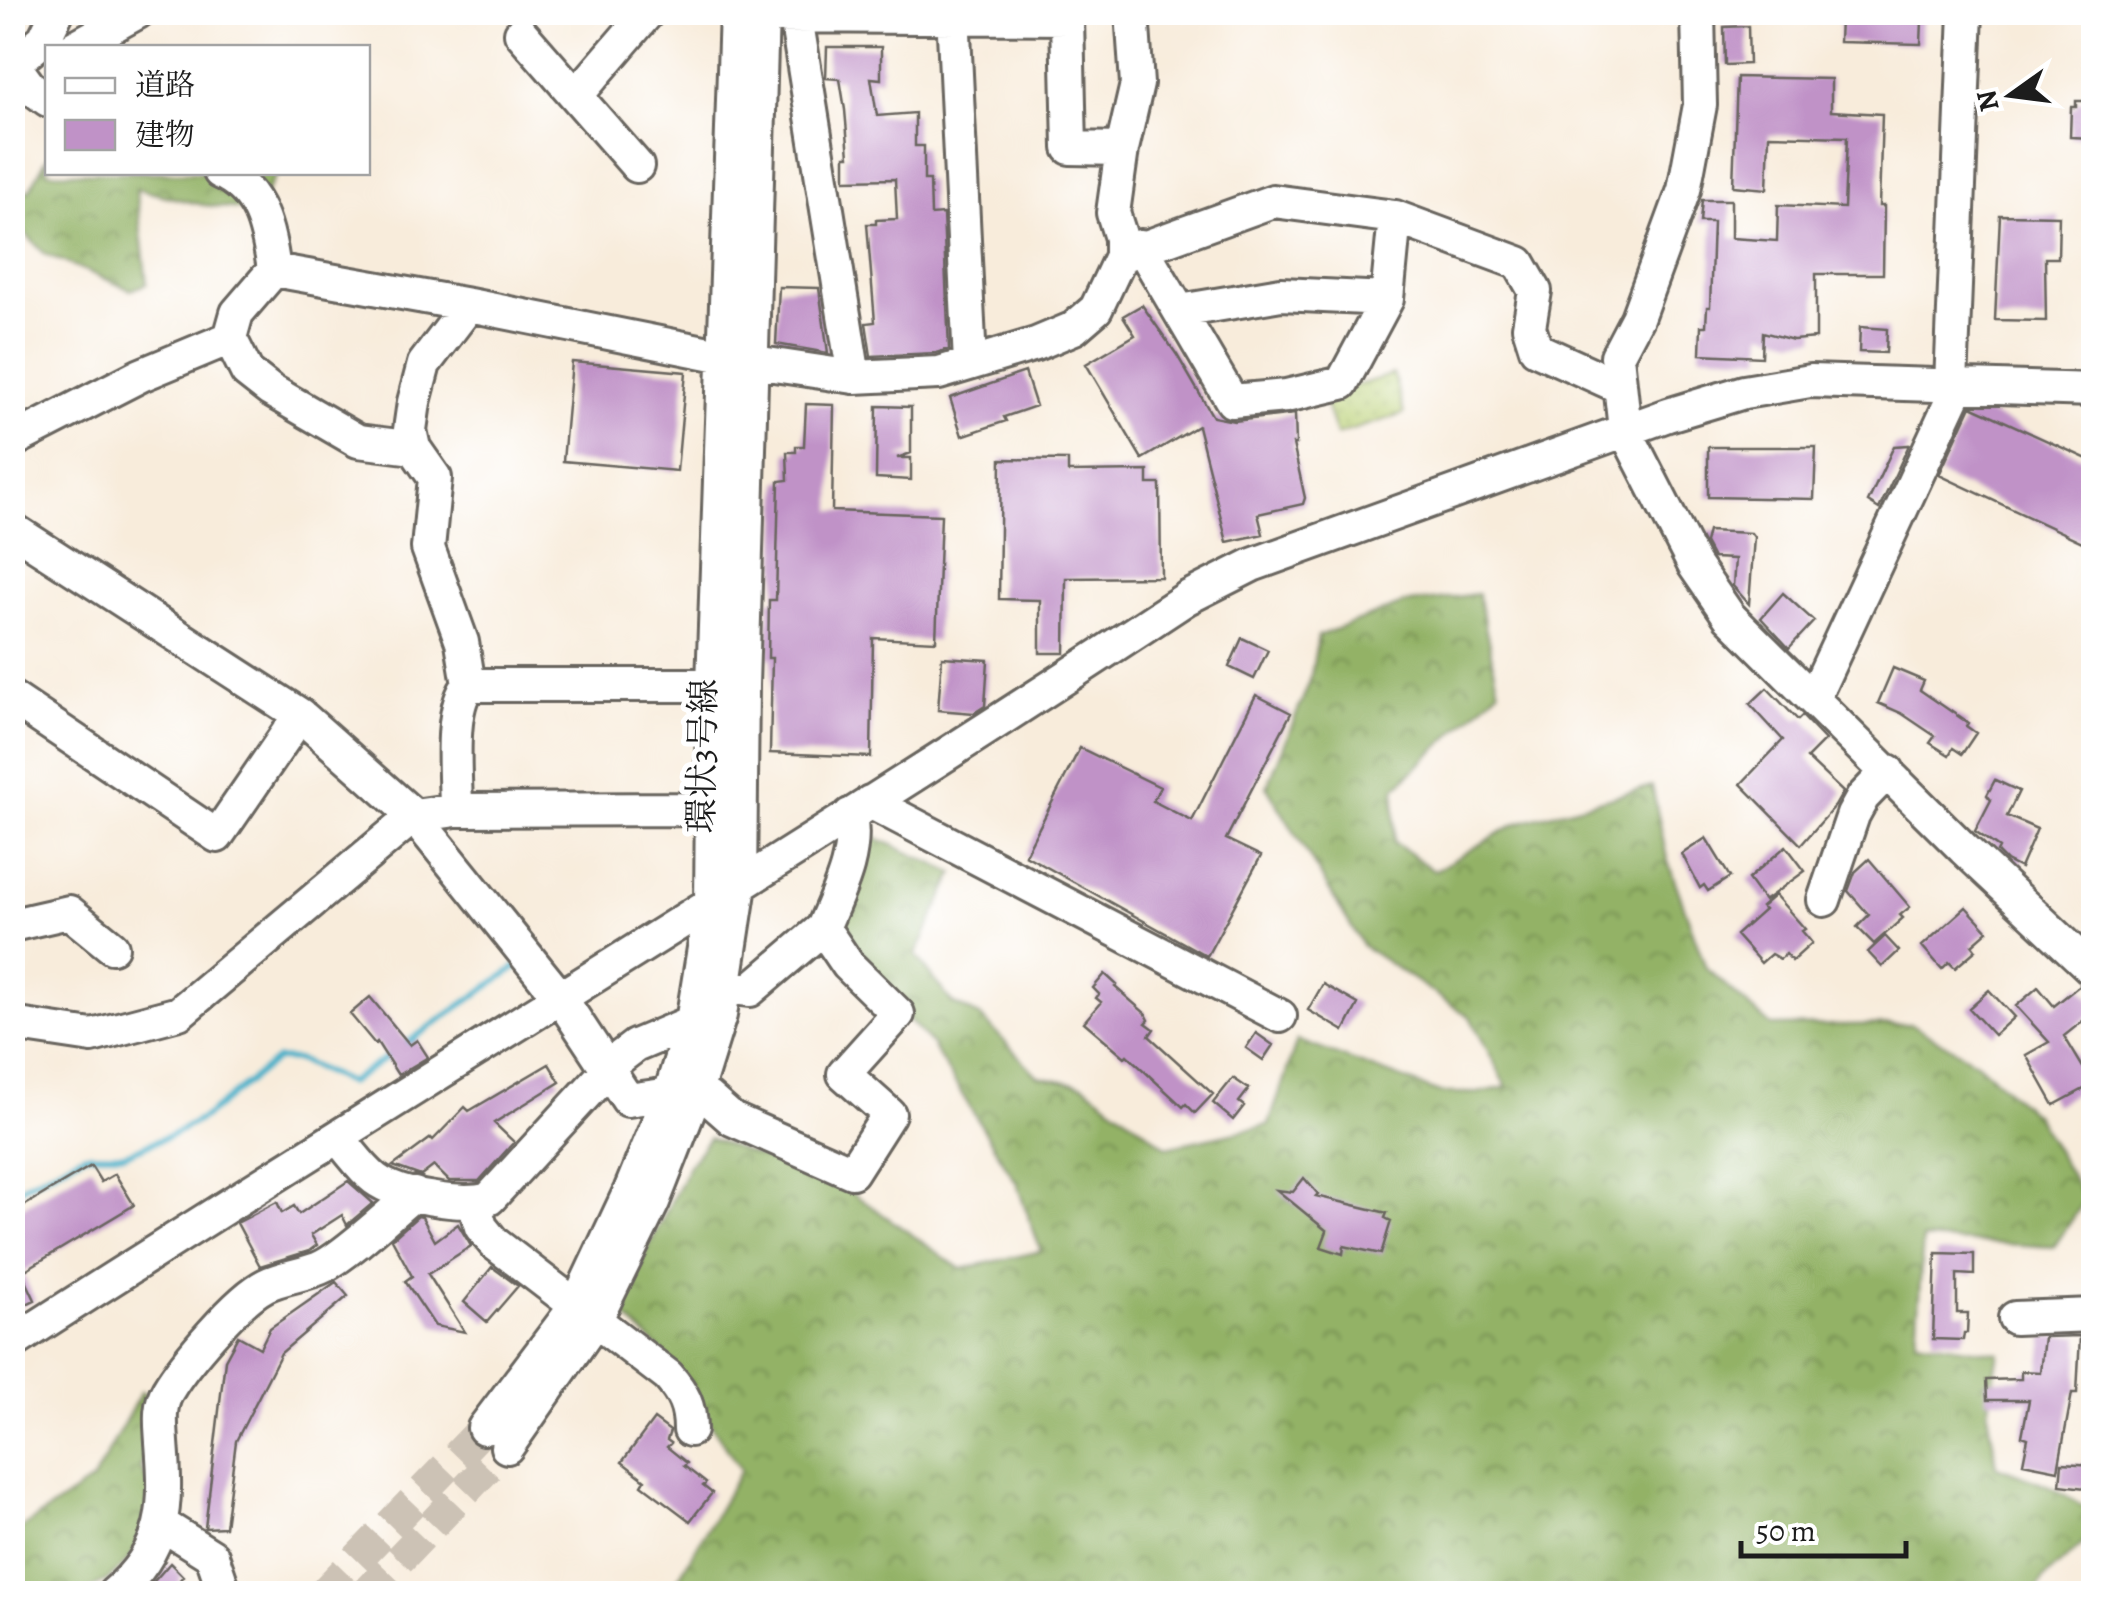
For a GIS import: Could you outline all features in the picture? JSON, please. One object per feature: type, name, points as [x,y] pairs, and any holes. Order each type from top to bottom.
[{"type":"street","points":[[45,98],[29,86],[22,63],[44,39],[57,12]]},
{"type":"street","points":[[78,45],[138,12]]},
{"type":"street","points":[[576,96],[648,12]]},
{"type":"street","points":[[1132,12],[1137,84],[1113,213],[1121,238],[1180,311],[1232,400],[1286,396],[1342,383],[1387,299],[1395,217]]},
{"type":"street","points":[[1698,12],[1700,105],[1684,190],[1637,318],[1617,356],[1624,430],[1694,565],[1730,616],[1964,849],[2094,971]]},
{"type":"street","points":[[1814,697],[1955,385],[1966,12]]},
{"type":"street","points":[[752,13],[796,17],[1067,16],[1070,148],[1122,149]]},
{"type":"street","name":"環状3号線","points":[[496,1438],[586,1314],[630,1191],[720,1015],[740,885],[740,359],[752,13]]},
{"type":"street","points":[[952,15],[970,364]]},
{"type":"street","points":[[796,17],[854,377]]},
{"type":"street","points":[[521,32],[637,166]]},
{"type":"street","points":[[227,175],[252,194],[263,220],[274,270]]},
{"type":"street","points":[[274,270],[854,377],[939,373],[1036,344],[1074,328],[1096,309],[1131,251],[1273,201],[1395,217],[1519,263],[1535,291],[1529,327],[1536,349],[1620,387]]},
{"type":"street","points":[[274,270],[237,313],[230,338],[247,372],[270,390],[358,441],[414,448]]},
{"type":"street","points":[[1180,311],[1281,294],[1387,299]]},
{"type":"street","points":[[468,305],[424,364],[410,430],[414,448],[435,478],[428,548],[462,642],[469,685]]},
{"type":"street","points":[[12,441],[141,375],[230,338]]},
{"type":"street","name":"環状3号線","points":[[682,1094],[710,904],[714,685],[740,359]]},
{"type":"street","points":[[12,1343],[562,1000],[1187,598],[1252,565],[1624,430],[1744,392],[1810,381],[2094,390]]},
{"type":"street","points":[[12,530],[300,715],[414,816],[562,1000],[628,1100],[682,1094],[707,1098],[732,1119],[852,1172],[889,1114],[844,1074],[898,1014],[848,965],[823,928]]},
{"type":"street","points":[[456,810],[457,715],[469,685],[714,685]]},
{"type":"street","points":[[12,698],[217,836],[300,715]]},
{"type":"street","points":[[1824,900],[1853,815],[1863,797],[1888,771]]},
{"type":"street","points":[[12,1024],[92,1036],[179,1013],[414,816],[456,810],[711,809]]},
{"type":"street","points":[[725,987],[750,990],[823,928],[848,862],[860,809]]},
{"type":"street","points":[[860,809],[1280,1016]]},
{"type":"street","points":[[12,925],[69,912],[112,947]]},
{"type":"street","points":[[338,1138],[373,1178],[395,1191],[474,1203],[490,1199],[608,1068],[635,1046],[692,1022]]},
{"type":"street","points":[[114,1594],[153,1550],[166,1492],[160,1413],[165,1394],[189,1360],[254,1292],[324,1266],[414,1194]]},
{"type":"street","points":[[474,1203],[481,1227],[494,1244],[675,1384],[690,1410],[690,1430]]},
{"type":"street","points":[[2016,1318],[2094,1315]]},
{"type":"street","points":[[161,1524],[212,1556],[225,1594]]},
{"type":"green space","points":[[45,162],[45,175],[276,175],[265,195],[250,210],[203,205],[136,189],[147,284],[131,290],[45,254],[13,221],[13,188],[29,191]]},
{"type":"green space","points":[[1393,374],[1404,414],[1336,435],[1323,396]]},
{"type":"green space","points":[[1478,594],[1499,690],[1395,788],[1394,842],[1434,871],[1517,823],[1652,786],[1667,859],[1706,968],[1771,1026],[1911,1024],[1978,1063],[2035,1115],[2085,1200],[2054,1247],[1923,1239],[1916,1340],[1999,1353],[1988,1411],[1997,1466],[2050,1486],[2093,1512],[2093,1535],[2044,1578],[2035,1594],[670,1593],[741,1470],[662,1351],[618,1310],[689,1165],[709,1138],[848,1190],[961,1269],[1041,1251],[1016,1182],[931,1044],[836,942],[864,832],[954,873],[916,955],[952,1003],[980,1016],[1038,1076],[1084,1085],[1167,1147],[1269,1125],[1297,1040],[1440,1093],[1477,1093],[1507,1087],[1470,1017],[1363,946],[1267,787],[1310,681],[1318,636],[1403,604]]},
{"type":"green space","points":[[141,1392],[157,1402],[154,1443],[140,1466],[152,1492],[152,1512],[138,1547],[111,1577],[95,1587],[21,1593],[13,1584],[13,1534],[93,1480]]},
{"type":"building","points":[[1840,18],[1922,20],[1921,44],[1839,42]]},
{"type":"building","points":[[1748,26],[1749,64],[1725,65],[1724,27]]},
{"type":"building","points":[[827,47],[881,47],[881,79],[871,78],[877,116],[915,113],[915,146],[924,146],[924,180],[930,180],[931,215],[943,214],[949,349],[871,356],[866,323],[875,322],[867,224],[897,219],[895,179],[845,180],[845,156],[849,156],[845,110],[840,79],[826,78]]},
{"type":"building","points":[[1737,77],[1831,79],[1831,111],[1882,114],[1879,206],[1884,206],[1883,274],[1816,274],[1816,338],[1793,340],[1763,332],[1762,357],[1700,354],[1701,326],[1706,326],[1710,307],[1713,222],[1700,222],[1702,200],[1731,200],[1731,238],[1777,241],[1778,205],[1844,208],[1847,137],[1769,135],[1767,189],[1733,186]]},
{"type":"building","points":[[2076,101],[2094,101],[2094,138],[2070,137],[2071,107],[2076,107]]},
{"type":"building","points":[[2000,215],[2059,216],[2058,258],[2045,258],[2046,321],[1995,320]]},
{"type":"building","points":[[779,287],[819,288],[828,353],[776,344]]},
{"type":"building","points":[[1142,305],[1213,417],[1234,421],[1295,414],[1293,444],[1305,498],[1303,504],[1258,514],[1263,534],[1227,542],[1198,426],[1142,459],[1086,364],[1135,335],[1123,316]]},
{"type":"building","points":[[1860,327],[1887,329],[1886,353],[1859,352]]},
{"type":"building","points":[[572,362],[686,372],[677,471],[563,461]]},
{"type":"building","points":[[1025,372],[1036,406],[962,436],[950,398]]},
{"type":"building","points":[[806,404],[834,405],[832,511],[941,515],[936,641],[873,638],[871,757],[770,753],[769,600],[776,600],[779,481],[788,480],[787,452],[804,446]]},
{"type":"building","points":[[877,406],[911,407],[911,453],[897,458],[911,458],[911,480],[876,478]]},
{"type":"building","points":[[1971,406],[2094,462],[2094,522],[2082,542],[1939,475]]},
{"type":"building","points":[[1909,445],[1879,509],[1868,502],[1894,446]]},
{"type":"building","points":[[1708,447],[1816,447],[1814,499],[1708,497]]},
{"type":"building","points":[[1001,459],[1068,460],[1068,472],[1148,471],[1148,484],[1160,484],[1161,577],[1066,578],[1065,653],[1040,653],[1040,600],[999,599]]},
{"type":"building","points":[[1708,531],[1751,533],[1754,537],[1749,604],[1733,586],[1735,559],[1713,558],[1705,543]]},
{"type":"building","points":[[1783,593],[1814,621],[1789,648],[1761,618]]},
{"type":"building","points":[[1242,638],[1268,650],[1254,679],[1229,667]]},
{"type":"building","points":[[942,657],[988,660],[985,706],[974,713],[938,710]]},
{"type":"building","points":[[1893,668],[1924,681],[1920,690],[1968,723],[1966,726],[1976,733],[1962,754],[1953,748],[1949,755],[1930,743],[1935,736],[1878,703]]},
{"type":"building","points":[[1767,688],[1798,720],[1802,716],[1825,740],[1807,758],[1843,792],[1801,845],[1741,784],[1783,740],[1750,704]]},
{"type":"building","points":[[1256,695],[1291,713],[1226,839],[1261,856],[1207,956],[1025,855],[1080,748],[1160,787],[1153,801],[1192,821]]},
{"type":"building","points":[[1995,780],[2019,791],[2007,816],[2037,829],[2020,868],[2006,861],[1997,852],[1999,848],[1975,831],[1991,800],[1987,795]]},
{"type":"building","points":[[1706,838],[1730,877],[1708,891],[1704,885],[1700,888],[1682,854]]},
{"type":"building","points":[[1786,846],[1805,871],[1764,901],[1748,879]]},
{"type":"building","points":[[1869,859],[1910,907],[1874,944],[1857,927],[1869,915],[1848,891],[1855,872]]},
{"type":"building","points":[[1775,895],[1805,929],[1802,931],[1812,943],[1792,961],[1786,954],[1780,959],[1771,954],[1761,963],[1736,935]]},
{"type":"building","points":[[1966,907],[1988,931],[1972,945],[1976,950],[1955,968],[1949,962],[1942,969],[1922,946]]},
{"type":"building","points":[[1885,936],[1899,951],[1882,967],[1868,952]]},
{"type":"building","points":[[1105,974],[1146,1014],[1146,1023],[1154,1029],[1149,1036],[1213,1094],[1195,1113],[1084,1022],[1101,1002],[1093,988]]},
{"type":"building","points":[[1323,984],[1358,1004],[1344,1031],[1308,1010]]},
{"type":"building","points":[[2080,985],[2094,1002],[2094,1012],[2064,1036],[2093,1084],[2054,1105],[2026,1055],[2049,1042],[2016,1006],[2038,987],[2054,1006]]},
{"type":"building","points":[[1989,990],[2014,1017],[1994,1035],[1969,1008]]},
{"type":"building","points":[[370,997],[410,1045],[417,1040],[428,1057],[398,1075],[377,1042],[350,1014]]},
{"type":"building","points":[[1256,1033],[1273,1045],[1263,1060],[1246,1048]]},
{"type":"building","points":[[549,1064],[560,1082],[494,1123],[514,1142],[479,1181],[449,1181],[434,1166],[421,1176],[393,1166],[433,1140],[465,1107],[469,1111]]},
{"type":"building","points":[[1233,1078],[1249,1089],[1239,1102],[1244,1106],[1233,1120],[1213,1103]]},
{"type":"building","points":[[91,1166],[101,1182],[115,1174],[134,1205],[22,1272],[35,1300],[12,1311],[12,1213]]},
{"type":"building","points":[[1304,1178],[1316,1196],[1387,1213],[1385,1218],[1391,1221],[1381,1254],[1344,1246],[1343,1254],[1321,1247],[1327,1231],[1277,1190],[1293,1192]]},
{"type":"building","points":[[348,1181],[373,1203],[347,1225],[342,1215],[311,1235],[317,1245],[309,1251],[260,1266],[237,1223],[277,1202],[282,1213],[294,1206],[299,1214]]},
{"type":"building","points":[[418,1216],[435,1241],[458,1224],[471,1246],[428,1274],[465,1332],[435,1326],[405,1281],[412,1276],[392,1239]]},
{"type":"building","points":[[1936,1253],[1974,1254],[1974,1275],[1957,1274],[1957,1313],[1968,1313],[1963,1340],[1933,1339]]},
{"type":"building","points":[[492,1267],[518,1286],[487,1322],[464,1302]]},
{"type":"building","points":[[336,1282],[348,1296],[281,1353],[236,1441],[225,1527],[205,1528],[225,1360],[238,1336],[260,1348],[270,1328]]},
{"type":"building","points":[[2080,1336],[2077,1393],[2072,1393],[2058,1470],[2023,1463],[2028,1438],[2022,1436],[2029,1400],[1987,1400],[1986,1380],[2021,1379],[2021,1371],[2040,1372],[2044,1337]]},
{"type":"building","points":[[654,1419],[670,1431],[667,1440],[671,1443],[667,1447],[687,1463],[684,1466],[706,1483],[703,1486],[712,1493],[690,1521],[642,1485],[645,1480],[622,1462]]},
{"type":"building","points":[[2062,1463],[2094,1465],[2094,1489],[2060,1485]]},
{"type":"building","points":[[170,1563],[183,1576],[179,1581],[196,1594],[143,1594]]},
{"type":"waterway","points":[[404,1045],[518,966]]},
{"type":"waterway","points":[[12,1192],[85,1154],[125,1154],[174,1134],[206,1116],[277,1059],[298,1060],[349,1083],[390,1055]]},
{"type":"tunnel","points":[[323,1594],[484,1428]]},
{"type":"tunnel","points":[[366,1594],[507,1447]]}]
